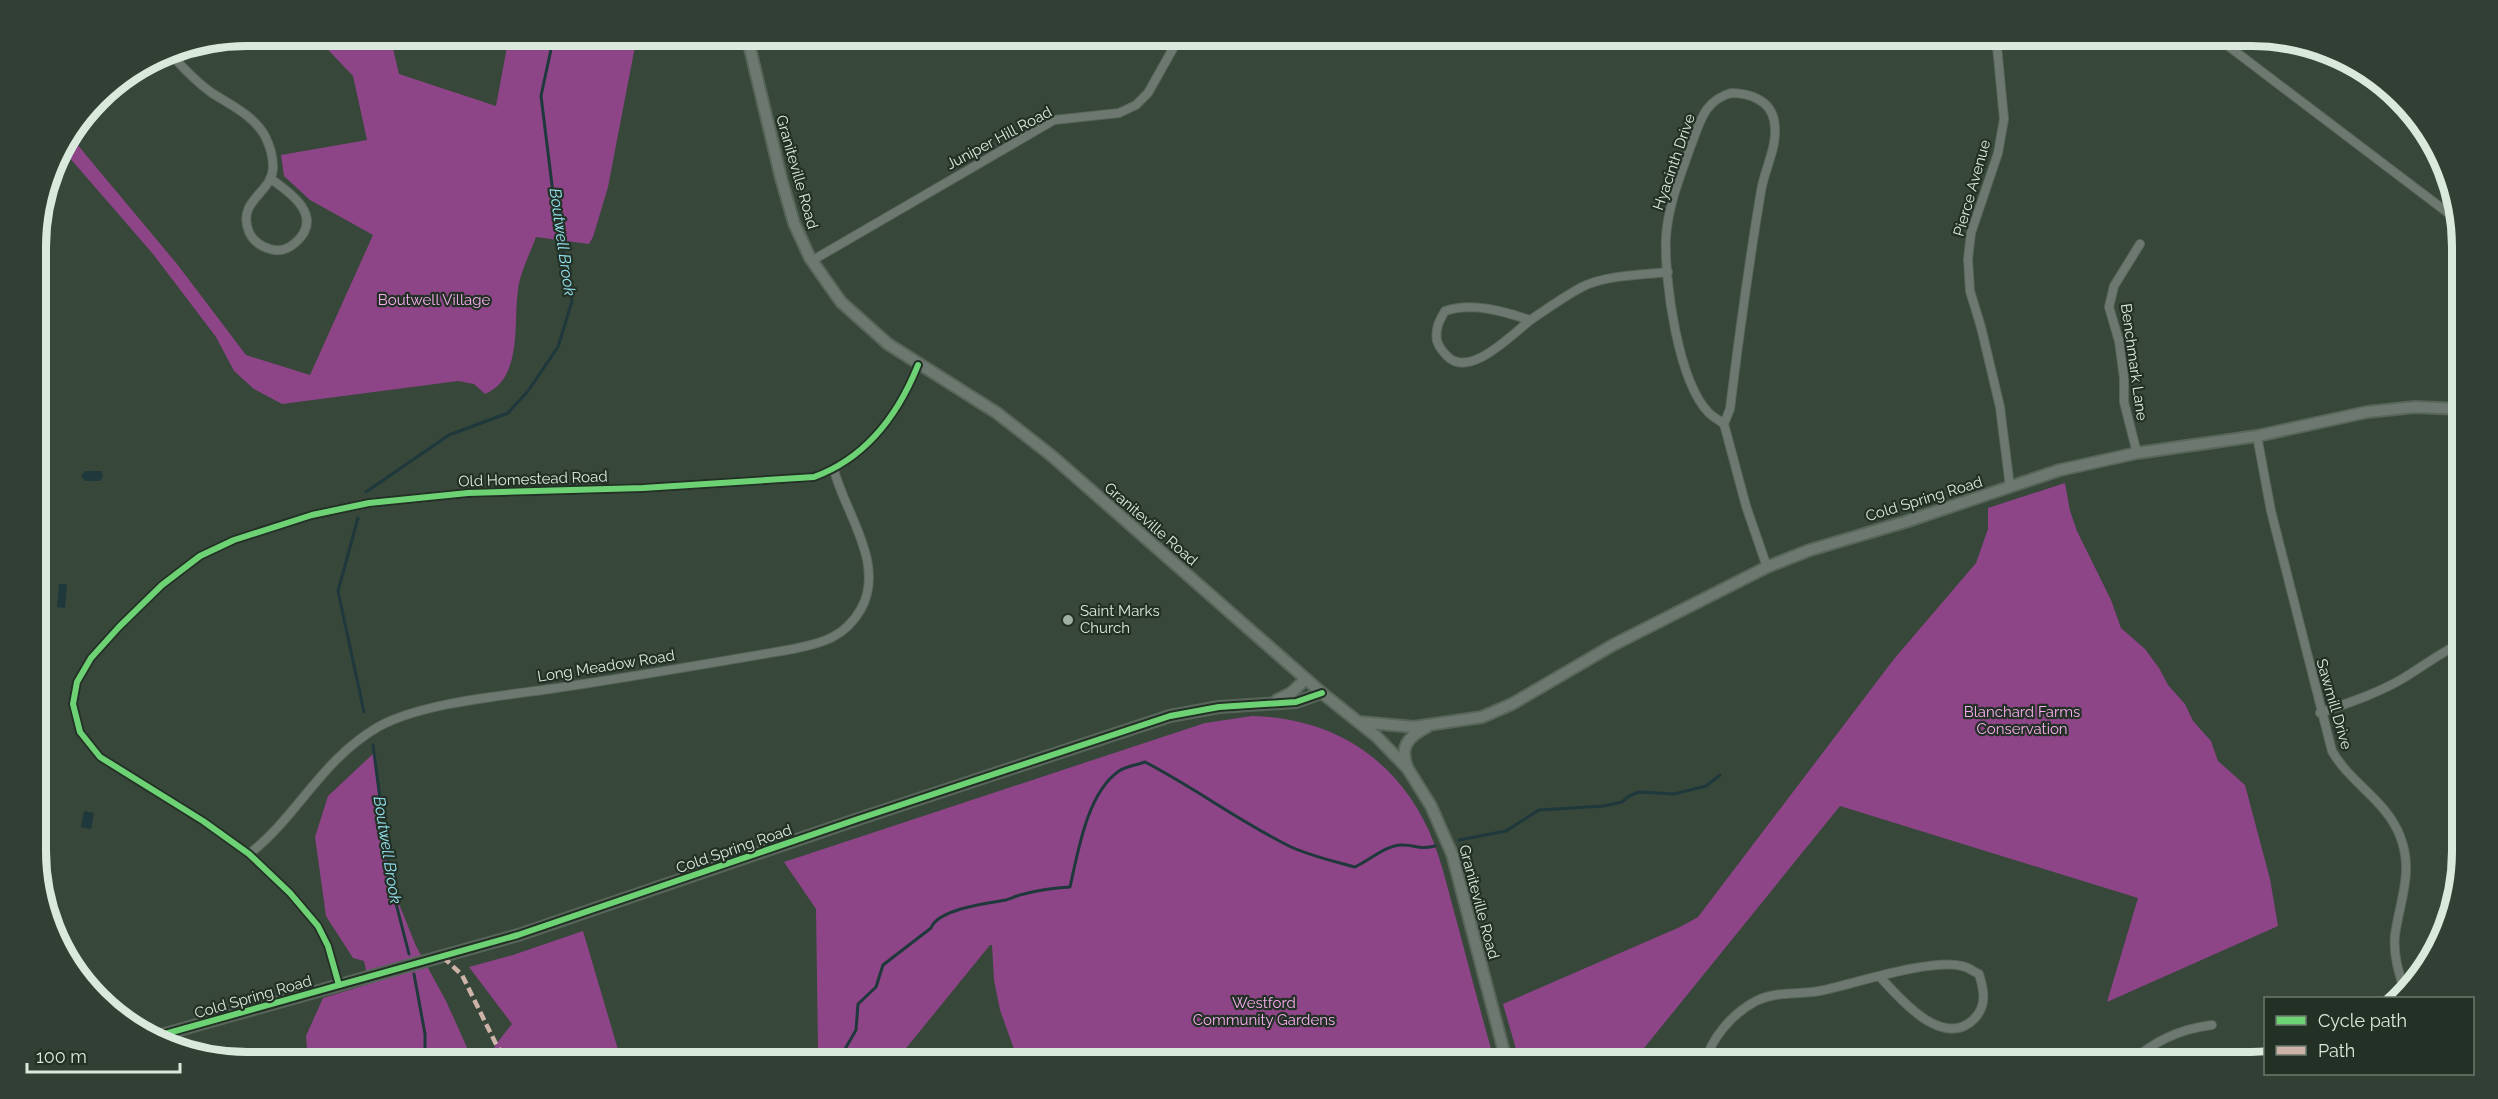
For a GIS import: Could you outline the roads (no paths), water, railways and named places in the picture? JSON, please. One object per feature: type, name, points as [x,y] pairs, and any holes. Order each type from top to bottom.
[{"type":"street","name":"Pierce Avenue","points":[[1997,46],[2004,119],[1998,153],[1971,233],[1968,259],[1970,291],[2000,406],[2010,487]]},
{"type":"street","points":[[2228,46],[2448,213]]},
{"type":"street","name":"Graniteville Road","points":[[750,47],[787,203],[803,245],[831,290],[856,317],[888,344],[997,413],[1052,456],[1322,693],[1360,722],[1408,769],[1431,807],[1452,854],[1504,1052]]},
{"type":"street","name":"Juniper Hill Road","points":[[813,260],[1054,120],[1119,113],[1136,105],[1148,93],[1174,47]]},
{"type":"street","points":[[176,60],[190,75],[258,125],[267,140],[273,167],[271,179],[250,203],[247,215],[248,228],[253,239],[262,246],[273,250],[287,249],[298,241],[304,231],[306,218],[302,204],[294,194],[271,179]]},
{"type":"street","name":"Hyacinth Drive","points":[[1731,93],[1747,93],[1770,109],[1774,117],[1776,133],[1762,184],[1747,271],[1730,409],[1724,424],[1708,413],[1684,364],[1674,325],[1668,272],[1666,238],[1670,207],[1703,114],[1716,97],[1731,93]]},
{"type":"street","name":"Benchmark Lane","points":[[2137,453],[2124,402],[2124,378],[2119,341],[2109,307],[2114,286],[2140,244]]},
{"type":"street","points":[[1530,320],[1500,311],[1457,307],[1445,311],[1438,323],[1436,334],[1439,347],[1451,360],[1468,362],[1486,356],[1530,320],[1584,286],[1624,276],[1668,272]]},
{"type":"street","name":"Old Homestead Road","points":[[339,985],[328,946],[308,912],[249,854],[203,821],[100,757],[80,732],[75,719],[74,692],[83,669],[137,608],[162,585],[200,556],[234,540],[312,515],[369,503],[468,493],[643,488],[801,480],[834,470],[856,455],[879,434],[918,365]]},
{"type":"street","name":"Cold Spring Road","points":[[1360,722],[1414,727],[1482,717],[1512,704],[1613,645],[1767,567],[1810,550],[1905,522],[2060,470],[2137,453],[2257,436],[2367,412],[2415,407],[2451,409]]},
{"type":"street","points":[[1724,424],[1746,506],[1767,567]]},
{"type":"street","name":"Sawmill Drive","points":[[2257,436],[2271,511],[2320,713],[2332,751],[2339,764],[2381,806],[2400,834],[2408,874],[2395,945],[2396,965],[2402,983]]},
{"type":"street","name":"Long Meadow Road","points":[[249,854],[272,834],[308,789],[343,752],[394,719],[424,710],[480,700],[793,649],[831,640],[842,633],[854,622],[864,604],[869,587],[869,574],[867,560],[839,489],[834,470]]},
{"type":"street","points":[[2320,713],[2367,697],[2402,679],[2451,648]]},
{"type":"street","name":"Cold Spring Road","points":[[1271,702],[1291,693],[1306,679]]},
{"type":"street","name":"Cold Spring Road","points":[[165,1034],[518,935],[1170,716],[1219,707],[1296,702],[1322,693]]},
{"type":"street","name":"Cold Spring Road","points":[[1408,769],[1404,759],[1404,747],[1410,737],[1429,726]]},
{"type":"street","points":[[1709,1052],[1727,1023],[1755,1001],[1768,996],[1815,992],[1907,970],[1945,965],[1963,966],[1979,974],[1984,990],[1983,1004],[1976,1017],[1966,1026],[1944,1029],[1912,1010],[1880,977]]},
{"type":"street","points":[[2142,1052],[2164,1037],[2184,1029],[2212,1025]]},
{"type":"water","points":[[85,471],[101,471],[103,476],[100,481],[85,481],[81,476]]},
{"type":"water","points":[[59,584],[67,584],[65,608],[57,607]]},
{"type":"water","points":[[84,811],[94,813],[91,829],[81,827]]},
{"type":"waterway","name":"Boutwell Brook","points":[[366,492],[449,435],[508,413],[528,391],[558,347],[572,301],[553,193],[541,96],[552,47]]},
{"type":"waterway","name":"Boutwell Brook","points":[[358,518],[338,591],[364,712]]},
{"type":"waterway","name":"Boutwell Brook","points":[[373,745],[391,884],[409,954]]},
{"type":"waterway","points":[[843,1052],[856,1030],[858,1004],[876,987],[883,965],[931,928],[935,921],[964,908],[1006,900],[1035,891],[1070,887],[1092,808],[1108,781],[1125,768],[1145,762],[1289,846],[1355,867],[1384,850],[1396,846],[1424,848],[1435,846]]},
{"type":"waterway","points":[[1459,840],[1506,831],[1539,810],[1604,806],[1622,802],[1639,792],[1674,794],[1706,786],[1720,775]]},
{"type":"waterway","name":"Boutwell Brook","points":[[414,974],[425,1034],[425,1052]]},
{"type":"place","name":"Saint Marks Church","points":[[1068,620]]},
{"type":"park label","name":"Boutwell Village","points":[[434,300]]},
{"type":"park label","name":"Blanchard Farms Conservation","points":[[2022,720]]},
{"type":"park label","name":"Westford Community Gardens","points":[[1264,1012]]}]
